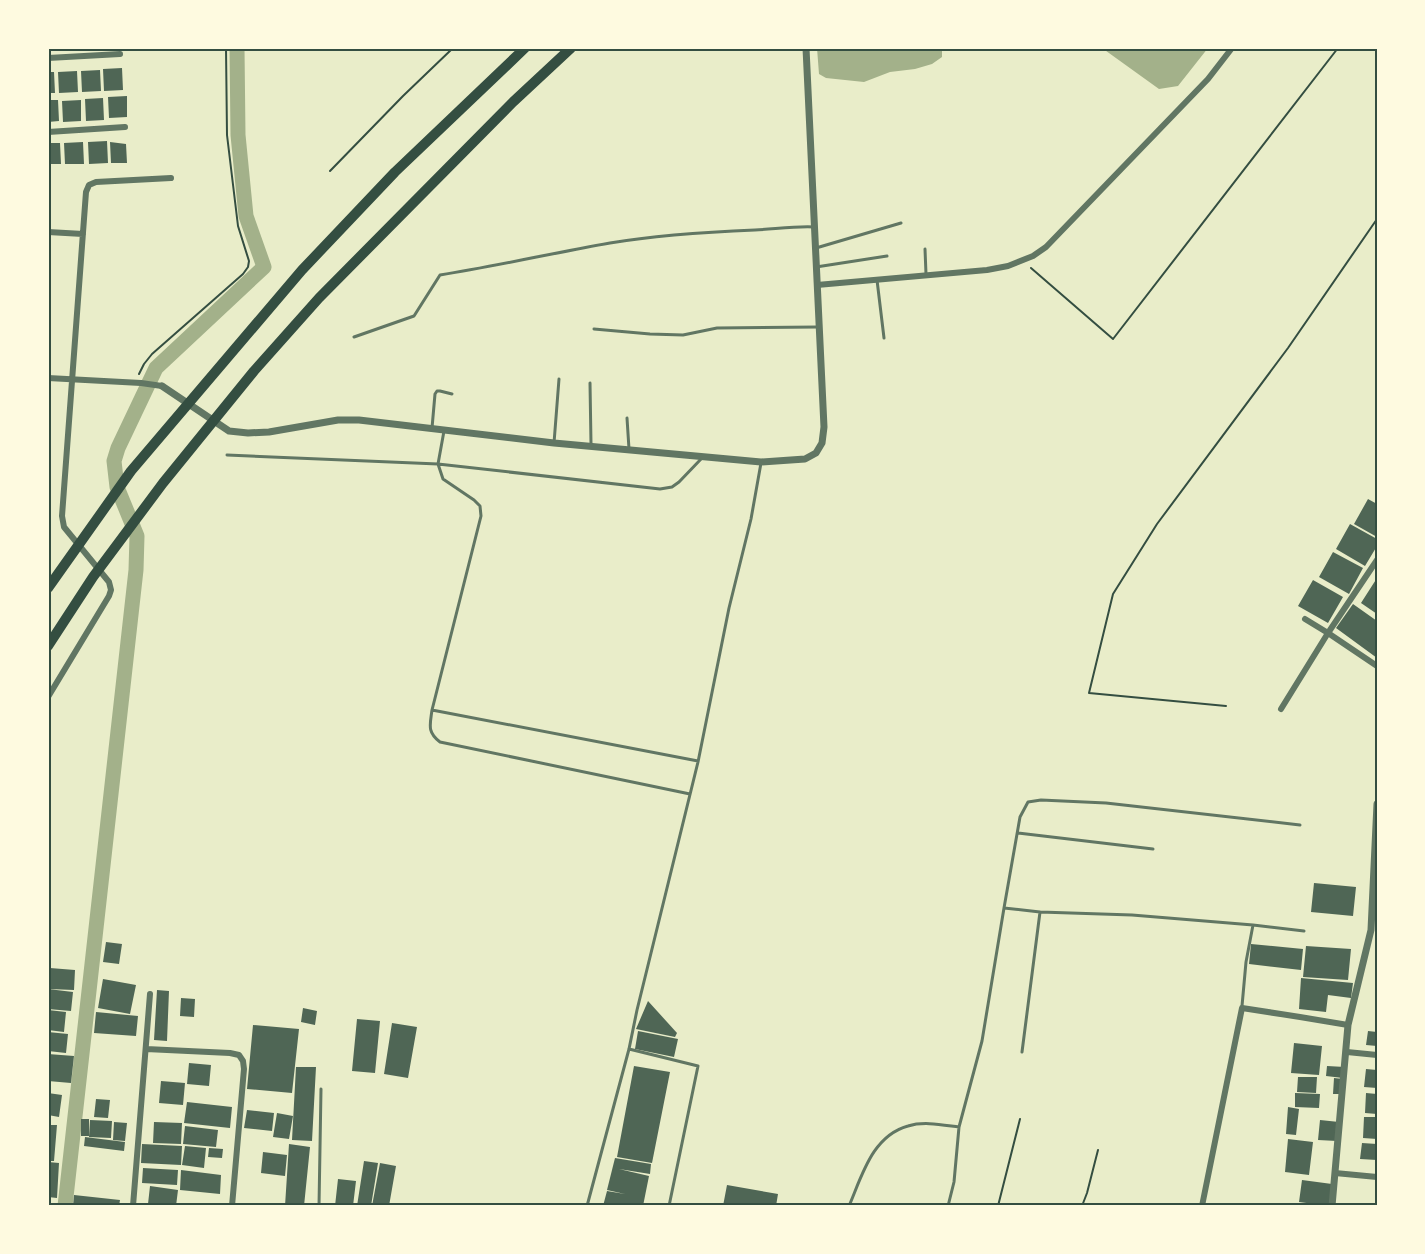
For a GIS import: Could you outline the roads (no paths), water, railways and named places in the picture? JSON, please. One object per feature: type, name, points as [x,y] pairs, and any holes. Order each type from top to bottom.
[{"type":"highway","points":[[48,588],[131,471],[302,270],[395,172],[525,48]]},
{"type":"highway","points":[[48,646],[93,578],[156,492],[254,371],[319,298],[513,102],[571,48]]},
{"type":"street","points":[[48,378],[162,386],[229,431],[248,434],[338,420],[359,420],[554,443],[761,462],[805,459],[816,453],[822,443],[824,427],[806,48]]},
{"type":"street","points":[[817,285],[987,270],[1008,266],[1033,256],[1046,247],[1071,222],[1208,79],[1232,48]]},
{"type":"street","points":[[48,58],[120,54]]},
{"type":"street","points":[[48,132],[125,127]]},
{"type":"street","points":[[48,697],[111,590],[109,582],[64,526],[62,516],[86,192],[89,185],[96,182],[171,178]]},
{"type":"street","points":[[48,232],[83,234]]},
{"type":"street","points":[[1281,708],[1377,560]]},
{"type":"street","points":[[1305,619],[1377,666]]},
{"type":"street","points":[[1332,1206],[1348,1025],[1374,930],[1377,804]]},
{"type":"street","points":[[133,1206],[150,994]]},
{"type":"street","points":[[1202,1206],[1242,1008],[1348,1025]]},
{"type":"street","points":[[146,1049],[230,1053],[239,1055],[243,1061],[232,1206]]},
{"type":"street","points":[[1347,1052],[1377,1055]]},
{"type":"street","points":[[1335,1173],[1377,1177]]},
{"type":"lane","points":[[815,249],[901,223]]},
{"type":"lane","points":[[354,337],[414,316],[440,275],[612,243],[690,233],[814,227],[816,267],[887,256]]},
{"type":"lane","points":[[925,249],[926,276]]},
{"type":"lane","points":[[877,280],[884,338]]},
{"type":"lane","points":[[594,328],[683,335],[717,328],[820,327]]},
{"type":"lane","points":[[554,443],[559,379]]},
{"type":"lane","points":[[590,383],[591,446]]},
{"type":"lane","points":[[432,429],[435,394],[440,391],[452,394]]},
{"type":"lane","points":[[627,418],[629,450]]},
{"type":"lane","points":[[444,431],[438,464],[443,479],[474,500],[480,506],[481,516],[432,710],[430,728],[433,736],[440,742],[690,794]]},
{"type":"lane","points":[[226,455],[438,464],[660,489],[672,487],[679,482],[704,457]]},
{"type":"lane","points":[[587,1206],[629,1049],[698,762],[729,608],[751,519],[761,462]]},
{"type":"lane","points":[[432,710],[698,762]]},
{"type":"lane","points":[[948,1206],[954,1182],[959,1127],[982,1041],[1017,833],[1020,818],[1028,802],[1041,800],[1106,803],[1300,825]]},
{"type":"lane","points":[[1017,833],[1153,849]]},
{"type":"lane","points":[[1004,908],[1040,912],[1132,915],[1304,931]]},
{"type":"lane","points":[[1022,1052],[1040,912]]},
{"type":"lane","points":[[1242,1008],[1252,925]]},
{"type":"lane","points":[[629,1049],[698,1066],[669,1206]]},
{"type":"lane","points":[[319,1206],[321,1089]]},
{"type":"lane","points":[[849,1206],[873,1153],[893,1132],[909,1125],[930,1124],[959,1127]]},
{"type":"waterway","points":[[65,1206],[136,570],[137,536],[117,487],[114,461],[156,368],[264,267],[246,216],[238,135],[237,48]]}]
